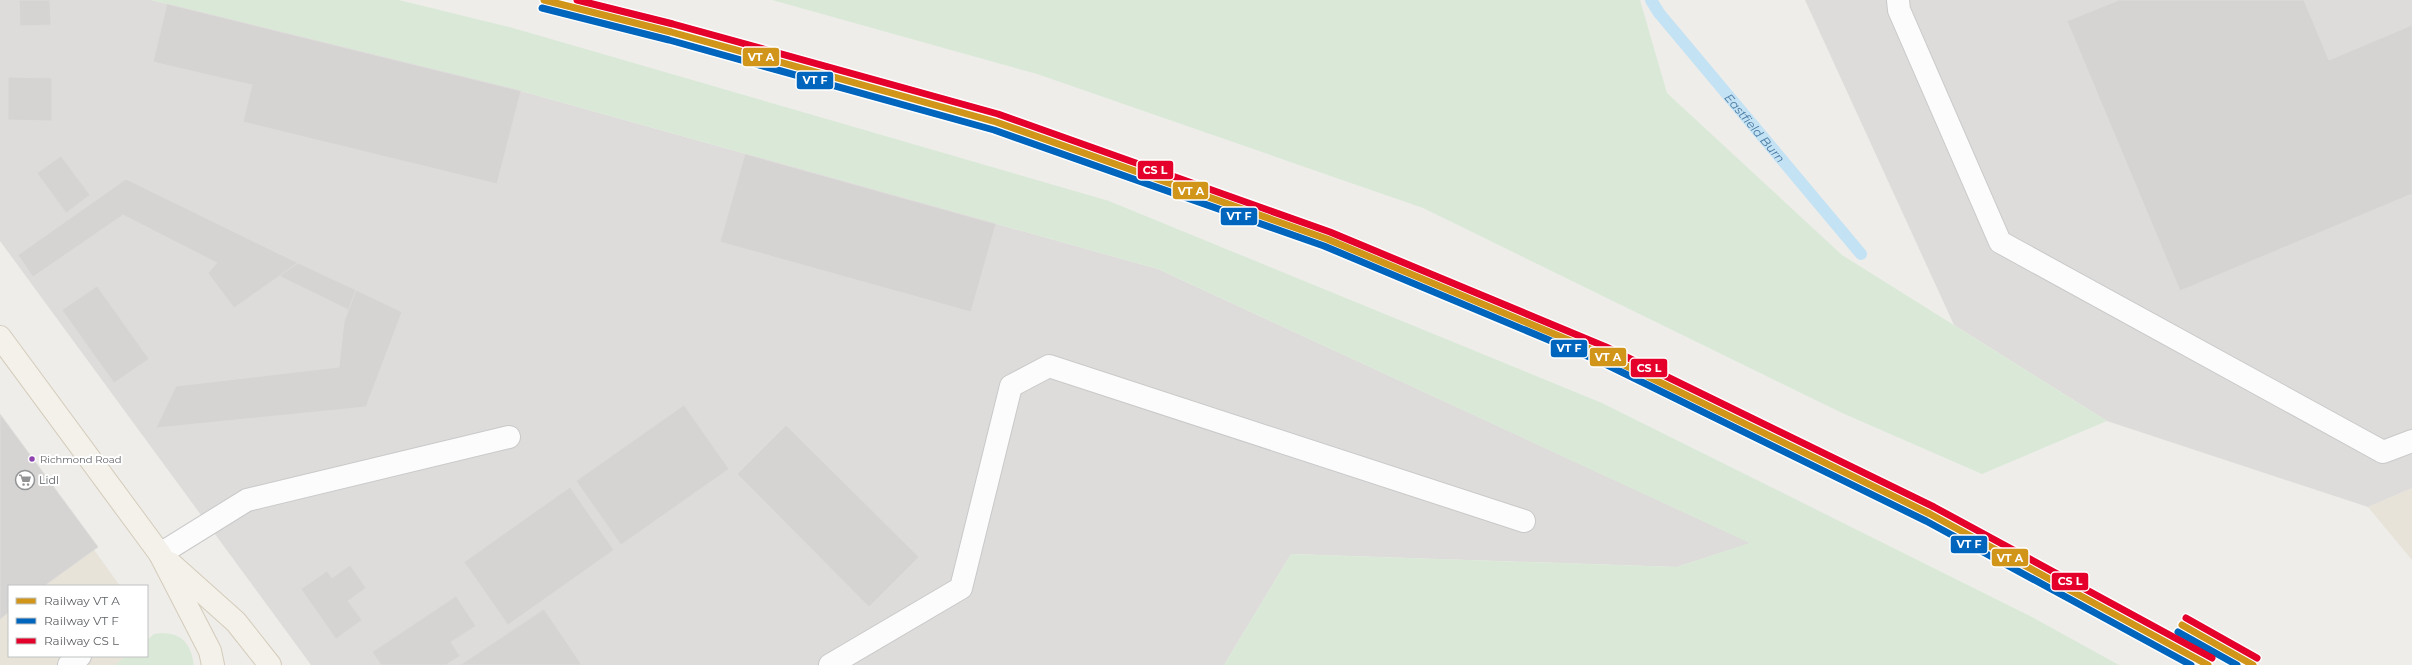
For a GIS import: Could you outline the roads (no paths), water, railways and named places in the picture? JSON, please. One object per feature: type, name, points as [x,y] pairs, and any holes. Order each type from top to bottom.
[{"type":"main road","points":[[0,337],[160,554],[210,651],[213,665]]},
{"type":"main road","points":[[160,554],[236,622],[270,665]]},
{"type":"lane","points":[[1898,0],[1899,10],[2000,242],[2383,452],[2412,441]]},
{"type":"lane","points":[[830,665],[961,588],[1011,386],[1049,366],[1524,521]]},
{"type":"lane","points":[[160,554],[247,500],[509,437]]},
{"type":"lane","points":[[69,665],[79,657]]},
{"type":"waterway","name":"Eastfield Burn","points":[[1651,0],[1659,13],[1861,254]]},
{"type":"place","name":"Richmond Road","points":[[32,459]]},
{"type":"place","name":"Lidl","points":[[25,480]]}]
